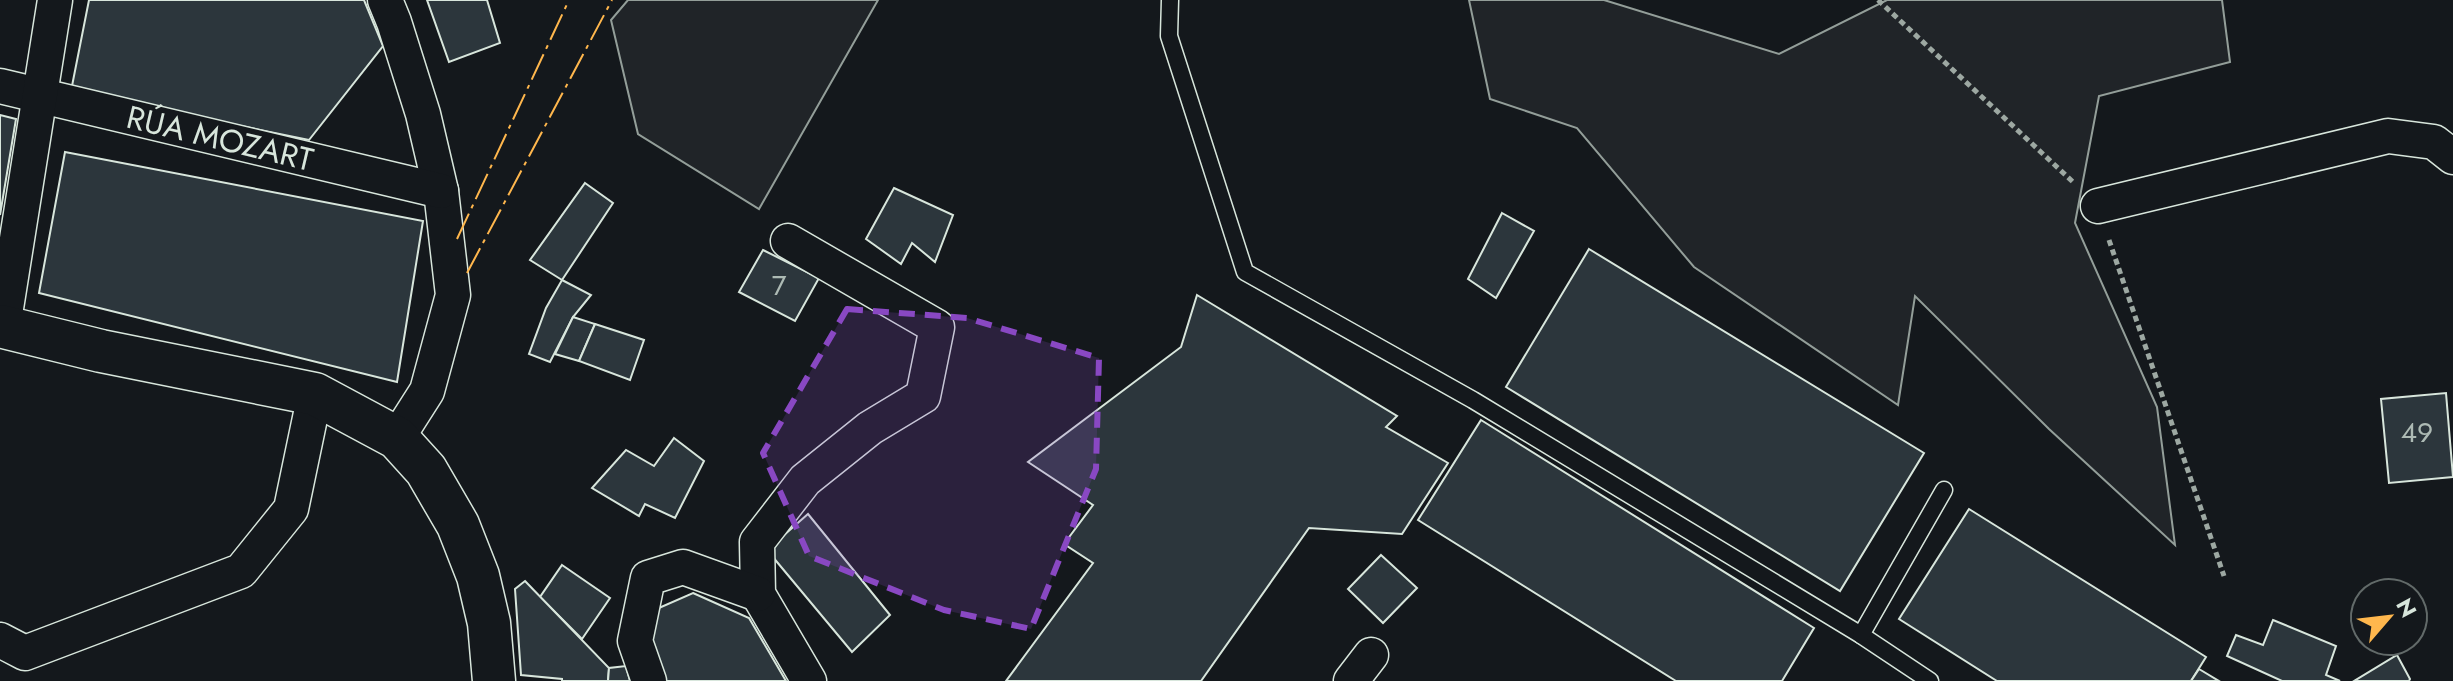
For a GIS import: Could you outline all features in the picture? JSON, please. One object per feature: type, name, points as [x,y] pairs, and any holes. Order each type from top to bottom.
[{"type":"street","points":[[55,0],[2,327],[101,351],[315,394],[397,438],[426,470],[458,525],[478,576],[489,623],[494,681]]},
{"type":"street","points":[[385,0],[423,114],[441,191],[453,295],[427,391],[397,438]]},
{"type":"street","name":"RÚA MOZART","points":[[0,86],[441,191]]},
{"type":"street","points":[[2098,206],[2388,136],[2434,142],[2453,157]]},
{"type":"street","points":[[788,241],[937,327],[923,396],[870,428],[805,480],[757,542],[758,594],[809,681]]},
{"type":"street","points":[[0,640],[25,653],[241,571],[291,509],[315,394]]},
{"type":"street","points":[[649,681],[635,641],[648,578],[683,567],[758,594]]},
{"type":"lane","points":[[1170,0],[1169,36],[1245,272],[1473,400],[1861,635],[1930,681]]},
{"type":"lane","points":[[1861,635],[1944,490]]},
{"type":"path","points":[[1878,0],[2098,206],[2224,576]]},
{"type":"highlighted area","points":[[847,309],[967,318],[1099,358],[1096,469],[1031,629],[944,610],[809,556],[763,453]]},
{"type":"shaded area","points":[[628,0],[878,0],[759,209],[638,134],[611,20]]},
{"type":"shaded area","points":[[1469,0],[1604,0],[1779,54],[1887,0],[2222,0],[2230,62],[2099,96],[2075,223],[2157,407],[2175,545],[2049,429],[1915,296],[1898,405],[1694,267],[1577,128],[1490,99]]},
{"type":"building","points":[[89,0],[364,0],[383,46],[309,140],[71,91]]},
{"type":"building","points":[[427,0],[487,0],[500,43],[449,62]]},
{"type":"building","points":[[0,115],[16,119],[0,215]]},
{"type":"building","points":[[65,152],[423,221],[397,382],[39,293]]},
{"type":"building","points":[[585,183],[613,203],[562,280],[530,260]]},
{"type":"building","points":[[894,188],[953,215],[935,262],[912,243],[901,264],[866,239]]},
{"type":"building","points":[[1502,213],[1534,231],[1496,298],[1468,279]]},
{"type":"building","points":[[1589,249],[1924,453],[1840,591],[1506,387]]},
{"type":"building","points":[[763,250],[819,278],[795,321],[739,292]]},
{"type":"building","points":[[562,280],[591,295],[573,317],[550,362],[529,354],[546,308]]},
{"type":"building","points":[[1197,295],[1397,416],[1386,427],[1448,463],[1402,534],[1309,528],[1201,681],[1006,681],[1093,563],[1064,544],[1093,505],[1028,462],[1181,347]]},
{"type":"building","points":[[573,317],[595,324],[579,361],[555,354]]},
{"type":"building","points":[[595,324],[644,340],[630,380],[579,361]]},
{"type":"building","points":[[2446,393],[2453,477],[2389,483],[2381,399]]},
{"type":"building","points":[[1481,420],[1814,628],[1782,681],[1676,681],[1418,520]]},
{"type":"building","points":[[674,438],[704,461],[675,518],[645,504],[639,516],[592,488],[626,450],[654,466]]},
{"type":"building","points":[[1969,509],[2206,657],[2191,681],[1997,681],[1899,619]]},
{"type":"building","points":[[808,514],[890,615],[852,652],[767,550]]},
{"type":"building","points":[[1381,555],[1417,588],[1383,623],[1348,589]]},
{"type":"building","points":[[562,565],[610,598],[582,639],[540,597]]},
{"type":"building","points":[[525,581],[609,668],[608,681],[562,681],[521,675],[515,589]]},
{"type":"building","points":[[693,593],[749,618],[786,681],[665,681],[649,648],[652,611]]},
{"type":"building","points":[[2273,620],[2336,646],[2326,675],[2340,681],[2282,681],[2227,656],[2236,635],[2263,645]]},
{"type":"building","points":[[2394,657],[2398,657],[2410,679],[2409,681],[2354,681]]},
{"type":"building","points":[[626,666],[630,681],[608,681],[609,668]]},
{"type":"building","points":[[2199,669],[2219,681],[2191,681]]},
{"type":"power","points":[[457,239],[569,0]]},
{"type":"power","points":[[467,273],[612,0]]}]
